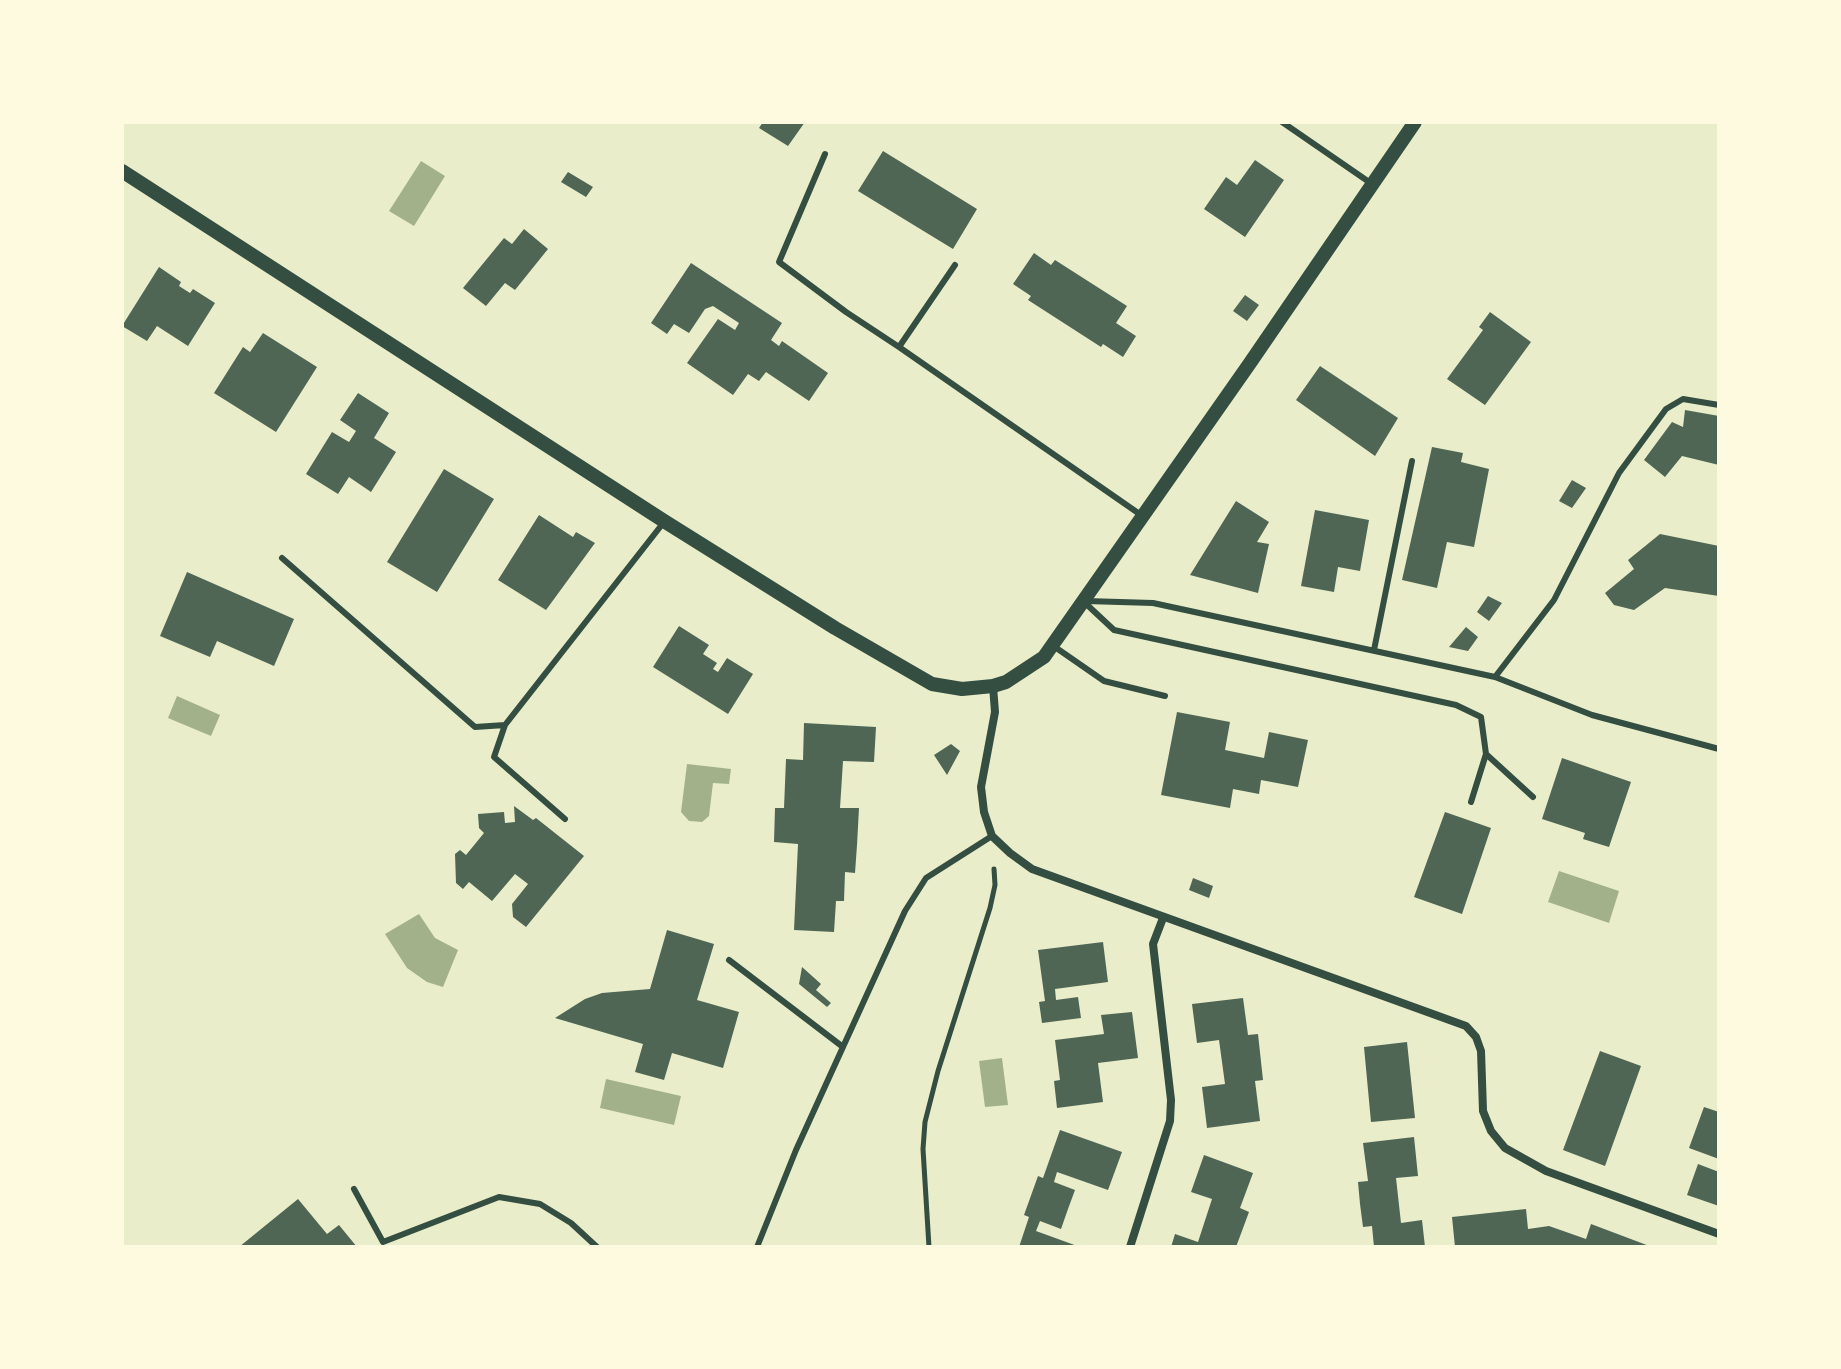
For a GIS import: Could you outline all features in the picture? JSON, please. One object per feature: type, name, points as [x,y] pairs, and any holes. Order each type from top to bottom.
[{"type":"street","points":[[122,171],[835,628],[932,684],[962,689],[993,686],[1019,676],[1044,657],[1415,122]]},
{"type":"street","points":[[993,686],[995,712],[981,787],[984,812],[992,836],[1032,869],[1466,1026],[1476,1037],[1481,1051],[1483,1111],[1491,1131],[1505,1148],[1546,1171],[1719,1234]]},
{"type":"street","points":[[1130,1247],[1170,1121],[1171,1100],[1153,944],[1163,918]]},
{"type":"lane","points":[[1282,122],[1372,184]]},
{"type":"lane","points":[[825,154],[779,262],[846,312],[1141,515]]},
{"type":"lane","points":[[899,347],[955,265]]},
{"type":"lane","points":[[1495,677],[1554,600],[1619,473],[1666,409],[1683,399],[1719,405]]},
{"type":"lane","points":[[1374,650],[1412,461]]},
{"type":"lane","points":[[565,819],[494,757],[505,725],[664,521]]},
{"type":"lane","points":[[282,558],[475,727],[505,725]]},
{"type":"lane","points":[[1083,601],[1153,603],[1495,677],[1592,715],[1719,749]]},
{"type":"lane","points":[[1083,601],[1114,630],[1456,705],[1481,717],[1486,754],[1471,802]]},
{"type":"lane","points":[[1052,645],[1104,681],[1165,696]]},
{"type":"lane","points":[[1486,754],[1533,797]]},
{"type":"lane","points":[[757,1247],[796,1150],[905,911],[926,878],[992,836]]},
{"type":"lane","points":[[729,960],[843,1047]]},
{"type":"lane","points":[[354,1189],[383,1242],[499,1197],[540,1204],[571,1223],[597,1247]]},
{"type":"path","points":[[929,1247],[923,1149],[925,1122],[990,908],[995,885],[992,836]]},
{"type":"shaded area","points":[[421,161],[445,176],[414,226],[389,211]]},
{"type":"shaded area","points":[[177,696],[220,715],[211,736],[168,718]]},
{"type":"shaded area","points":[[687,764],[731,769],[729,784],[713,783],[709,816],[702,822],[689,821],[681,812]]},
{"type":"shaded area","points":[[1559,871],[1619,891],[1609,923],[1548,902]]},
{"type":"shaded area","points":[[419,914],[435,938],[458,950],[443,987],[427,982],[407,968],[385,934]]},
{"type":"shaded area","points":[[1002,1058],[1008,1105],[985,1107],[979,1061]]},
{"type":"shaded area","points":[[606,1079],[681,1096],[674,1125],[600,1108]]},
{"type":"building","points":[[763,122],[805,122],[788,146],[759,128]]},
{"type":"building","points":[[883,151],[977,209],[953,249],[858,191]]},
{"type":"building","points":[[1255,160],[1284,180],[1245,237],[1204,209],[1226,177],[1237,185]]},
{"type":"building","points":[[568,172],[593,187],[586,197],[561,182]]},
{"type":"building","points":[[524,229],[548,249],[515,290],[505,283],[486,306],[463,288],[504,238],[512,244]]},
{"type":"building","points":[[1034,253],[1051,265],[1055,260],[1127,306],[1116,323],[1136,336],[1123,357],[1103,344],[1101,347],[1028,300],[1031,296],[1013,284]]},
{"type":"building","points":[[691,263],[782,323],[771,340],[779,346],[782,341],[828,373],[809,401],[766,372],[759,381],[748,374],[733,395],[687,363],[718,319],[735,330],[739,323],[713,306],[705,309],[689,333],[674,324],[667,334],[651,323]]},
{"type":"building","points":[[159,267],[181,282],[179,286],[190,293],[193,289],[215,303],[188,346],[157,326],[147,341],[122,326]]},
{"type":"building","points":[[1245,295],[1259,305],[1247,321],[1233,311]]},
{"type":"building","points":[[1490,312],[1531,342],[1485,405],[1447,379],[1483,330],[1479,327]]},
{"type":"building","points":[[263,333],[317,367],[276,432],[214,393],[243,347],[250,352]]},
{"type":"building","points":[[1320,366],[1398,418],[1375,456],[1296,400]]},
{"type":"building","points":[[358,393],[389,413],[374,438],[396,452],[371,492],[349,477],[338,494],[306,474],[332,432],[349,442],[356,431],[340,420]]},
{"type":"building","points":[[1685,410],[1719,416],[1719,465],[1682,456],[1665,477],[1644,460],[1672,422],[1683,427]]},
{"type":"building","points":[[1432,447],[1463,453],[1461,462],[1489,469],[1474,547],[1447,542],[1437,588],[1402,580]]},
{"type":"building","points":[[444,469],[494,499],[437,592],[387,562]]},
{"type":"building","points":[[1572,480],[1586,488],[1572,508],[1559,501]]},
{"type":"building","points":[[1236,501],[1269,522],[1257,542],[1269,544],[1258,593],[1190,575]]},
{"type":"building","points":[[1315,510],[1369,520],[1360,571],[1338,567],[1334,592],[1301,586]]},
{"type":"building","points":[[539,515],[573,537],[576,532],[595,543],[546,610],[498,580]]},
{"type":"building","points":[[1660,534],[1719,546],[1719,596],[1665,588],[1634,610],[1614,605],[1605,593],[1634,569],[1628,560]]},
{"type":"building","points":[[187,572],[294,619],[274,666],[217,641],[210,657],[160,636]]},
{"type":"building","points":[[1488,596],[1502,603],[1489,621],[1477,612]]},
{"type":"building","points":[[679,626],[709,645],[703,654],[717,663],[713,669],[718,672],[727,658],[753,674],[728,714],[653,667]]},
{"type":"building","points":[[1466,627],[1478,637],[1468,651],[1449,647]]},
{"type":"building","points":[[1177,712],[1230,722],[1225,750],[1264,758],[1269,732],[1308,740],[1298,787],[1261,780],[1259,794],[1233,789],[1230,808],[1161,795]]},
{"type":"building","points":[[804,723],[876,727],[874,762],[843,761],[840,808],[859,808],[855,873],[845,872],[844,901],[836,901],[834,932],[794,930],[798,844],[774,842],[775,808],[784,808],[786,759],[803,760]]},
{"type":"building","points":[[951,744],[960,751],[947,775],[934,755]]},
{"type":"building","points":[[1562,758],[1631,782],[1609,847],[1583,839],[1585,833],[1542,819]]},
{"type":"building","points":[[514,806],[533,820],[536,818],[584,856],[526,927],[513,917],[512,904],[528,884],[515,874],[492,901],[469,882],[463,889],[456,883],[455,854],[460,850],[466,855],[484,833],[479,828],[478,814],[504,812],[505,823],[515,822]]},
{"type":"building","points":[[1445,812],[1491,828],[1462,914],[1414,897]]},
{"type":"building","points":[[1193,878],[1213,886],[1209,898],[1189,890]]},
{"type":"building","points":[[667,930],[714,944],[697,1000],[739,1012],[723,1068],[672,1053],[664,1080],[635,1072],[643,1044],[555,1018],[585,999],[602,993],[650,989]]},
{"type":"building","points":[[1103,942],[1108,982],[1055,989],[1056,1000],[1078,997],[1081,1018],[1042,1023],[1039,1002],[1045,1001],[1038,950]]},
{"type":"building","points":[[802,967],[821,984],[816,990],[831,1003],[827,1007],[799,984]]},
{"type":"building","points":[[1243,998],[1248,1035],[1258,1034],[1263,1080],[1255,1081],[1260,1121],[1207,1128],[1202,1087],[1225,1084],[1219,1040],[1197,1043],[1192,1004]]},
{"type":"building","points":[[1132,1012],[1138,1058],[1098,1063],[1103,1102],[1057,1108],[1054,1081],[1060,1080],[1055,1040],[1104,1034],[1101,1015]]},
{"type":"building","points":[[1407,1042],[1415,1118],[1371,1122],[1364,1047]]},
{"type":"building","points":[[1600,1051],[1641,1066],[1605,1166],[1563,1150]]},
{"type":"building","points":[[1704,1107],[1719,1112],[1719,1159],[1689,1148]]},
{"type":"building","points":[[1060,1130],[1122,1152],[1108,1190],[1057,1172],[1054,1182],[1075,1190],[1061,1229],[1040,1221],[1036,1231],[1080,1247],[1019,1247],[1029,1217],[1024,1215],[1038,1176],[1043,1178]]},
{"type":"building","points":[[1414,1137],[1418,1176],[1396,1178],[1401,1223],[1422,1220],[1425,1247],[1374,1247],[1372,1226],[1363,1227],[1360,1204],[1358,1182],[1368,1181],[1363,1143]]},
{"type":"building","points":[[1204,1155],[1253,1173],[1240,1208],[1249,1212],[1236,1247],[1171,1247],[1175,1234],[1198,1242],[1212,1199],[1191,1192]]},
{"type":"building","points":[[1698,1164],[1719,1172],[1719,1206],[1687,1195]]},
{"type":"building","points":[[298,1199],[327,1234],[339,1225],[357,1247],[239,1247]]},
{"type":"building","points":[[1526,1209],[1528,1229],[1549,1226],[1586,1239],[1591,1224],[1652,1247],[1455,1247],[1452,1217]]}]
